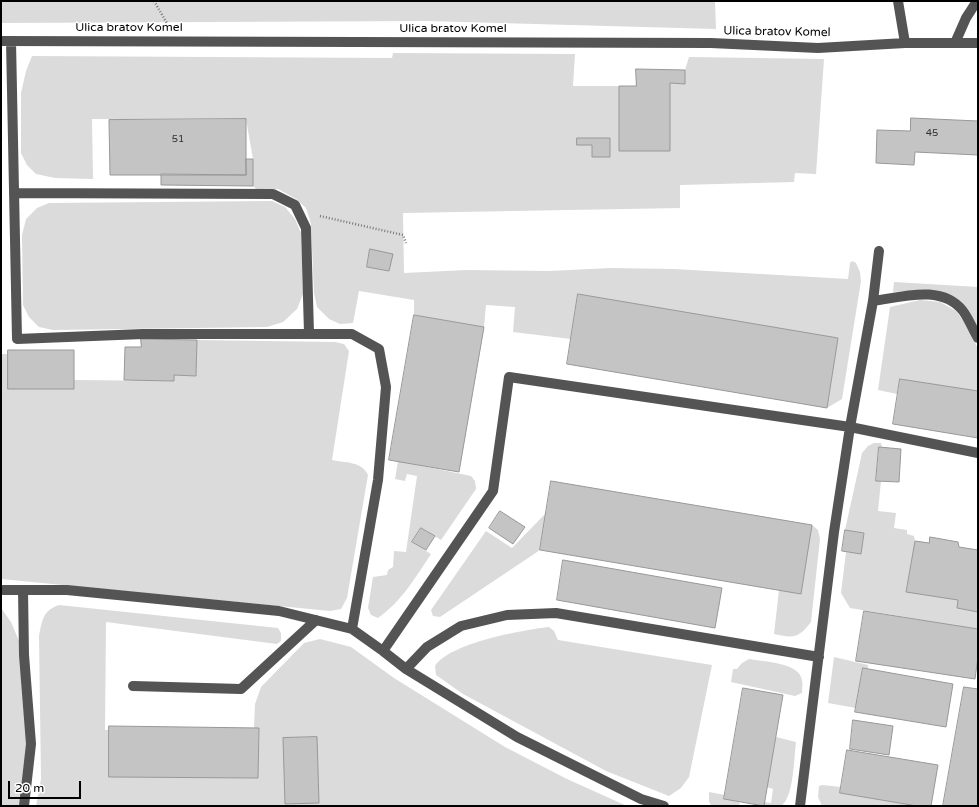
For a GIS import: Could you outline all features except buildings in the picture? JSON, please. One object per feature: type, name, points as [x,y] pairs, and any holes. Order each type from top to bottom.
[{"type":"street","points":[[898,1],[905,43]]},
{"type":"street","points":[[955,43],[966,18],[977,1]]},
{"type":"street","name":"Ulica bratov Komel","points":[[6,41],[711,43],[818,48],[905,43],[978,44]]},
{"type":"street","points":[[6,41],[14,193],[17,339],[143,334],[352,334],[379,349],[386,386],[378,480],[352,630]]},
{"type":"street","points":[[14,193],[273,194],[295,205],[306,228],[309,333]]},
{"type":"street","points":[[800,806],[834,532],[850,426],[873,301],[879,251]]},
{"type":"street","points":[[873,301],[927,294],[949,299],[962,311],[978,338]]},
{"type":"street","points":[[383,651],[493,491],[509,377],[850,426],[978,453]]},
{"type":"street","points":[[1,590],[68,590],[279,611],[352,630],[406,669],[517,737],[641,799],[664,806]]},
{"type":"street","points":[[23,590],[24,655],[30,744],[24,806]]},
{"type":"street","points":[[406,669],[427,647],[461,626],[507,615],[556,613],[819,657]]},
{"type":"street","points":[[133,686],[242,689],[316,620]]},
{"type":"path","points":[[154,1],[177,41]]},
{"type":"path","points":[[300,215],[308,213],[403,235],[406,243]]},
{"type":"shaded area","points":[[1,1],[715,1],[716,29],[426,21],[1,23]]},
{"type":"shaded area","points":[[393,53],[575,54],[573,86],[619,86],[619,151],[669,151],[670,83],[685,84],[685,70],[689,57],[824,59],[816,174],[795,173],[794,182],[680,185],[680,208],[403,213],[404,273],[467,270],[550,271],[610,268],[674,269],[848,279],[850,263],[852,261],[856,263],[860,272],[861,281],[842,399],[827,408],[838,338],[578,294],[571,339],[513,332],[515,307],[486,305],[484,327],[414,315],[414,300],[359,291],[353,323],[340,324],[329,319],[317,307],[314,293],[311,224],[306,208],[296,199],[278,189],[256,189],[253,186],[253,159],[246,119],[92,119],[93,179],[55,178],[36,174],[27,165],[21,153],[21,93],[26,71],[32,56],[392,58]]},
{"type":"shaded area","points":[[272,201],[285,207],[295,219],[301,233],[303,294],[297,309],[283,322],[267,327],[53,330],[39,327],[29,317],[23,305],[22,235],[26,219],[37,208],[49,203]]},
{"type":"shaded area","points":[[894,282],[978,287],[978,329],[968,309],[961,301],[952,296],[934,291],[914,290],[893,292]]},
{"type":"shaded area","points":[[920,300],[940,302],[956,311],[968,327],[978,349],[978,391],[900,379],[897,394],[878,390],[890,307]]},
{"type":"shaded area","points":[[197,340],[335,342],[344,344],[349,351],[332,460],[348,462],[362,467],[368,475],[347,598],[341,609],[330,611],[1,579],[1,354],[8,354],[8,389],[74,389],[74,380],[174,381],[174,375],[196,376]]},
{"type":"shaded area","points":[[874,443],[881,443],[882,447],[879,447],[876,480],[881,481],[878,511],[896,513],[894,528],[907,530],[907,534],[914,536],[915,541],[906,591],[958,600],[957,608],[978,612],[978,629],[850,608],[841,593],[846,552],[861,554],[864,533],[845,530],[862,453],[868,446]]},
{"type":"shaded area","points":[[398,461],[471,476],[475,481],[476,489],[441,540],[421,528],[412,542],[431,554],[401,597],[378,618],[371,615],[368,608],[373,577],[387,575],[388,570],[393,567],[394,551],[406,552],[417,476],[407,474],[405,481],[395,479]]},
{"type":"shaded area","points":[[546,513],[540,550],[440,617],[433,616],[431,610],[486,531],[512,548]]},
{"type":"shaded area","points":[[812,525],[818,530],[820,539],[811,622],[802,632],[795,636],[774,634],[779,590],[801,593]]},
{"type":"shaded area","points":[[59,605],[278,628],[281,633],[281,641],[277,644],[106,622],[105,730],[109,730],[109,777],[258,778],[259,728],[254,728],[255,704],[261,687],[304,643],[320,639],[351,647],[394,678],[505,747],[567,779],[627,806],[36,806],[41,779],[39,636],[42,621],[46,613]]},
{"type":"shaded area","points":[[1,608],[11,622],[19,641],[27,722],[27,763],[22,806],[1,806]]},
{"type":"shaded area","points":[[549,627],[554,631],[558,640],[712,665],[689,777],[681,788],[669,796],[606,771],[463,694],[436,675],[435,666],[443,658],[471,644],[522,631]]},
{"type":"shaded area","points":[[834,657],[868,665],[868,669],[863,668],[856,708],[828,703]]},
{"type":"shaded area","points":[[749,659],[772,662],[788,666],[795,670],[802,680],[802,693],[795,696],[731,682],[733,669],[737,669],[742,663]]},
{"type":"shaded area","points":[[776,737],[796,742],[793,776],[789,795],[781,806],[754,806],[754,804],[765,802],[771,803],[773,789],[767,787]]},
{"type":"shaded area","points":[[819,786],[841,787],[840,793],[917,806],[822,806],[818,797]]},
{"type":"shaded area","points":[[709,792],[725,795],[724,799],[740,802],[739,806],[711,806],[709,801]]}]
